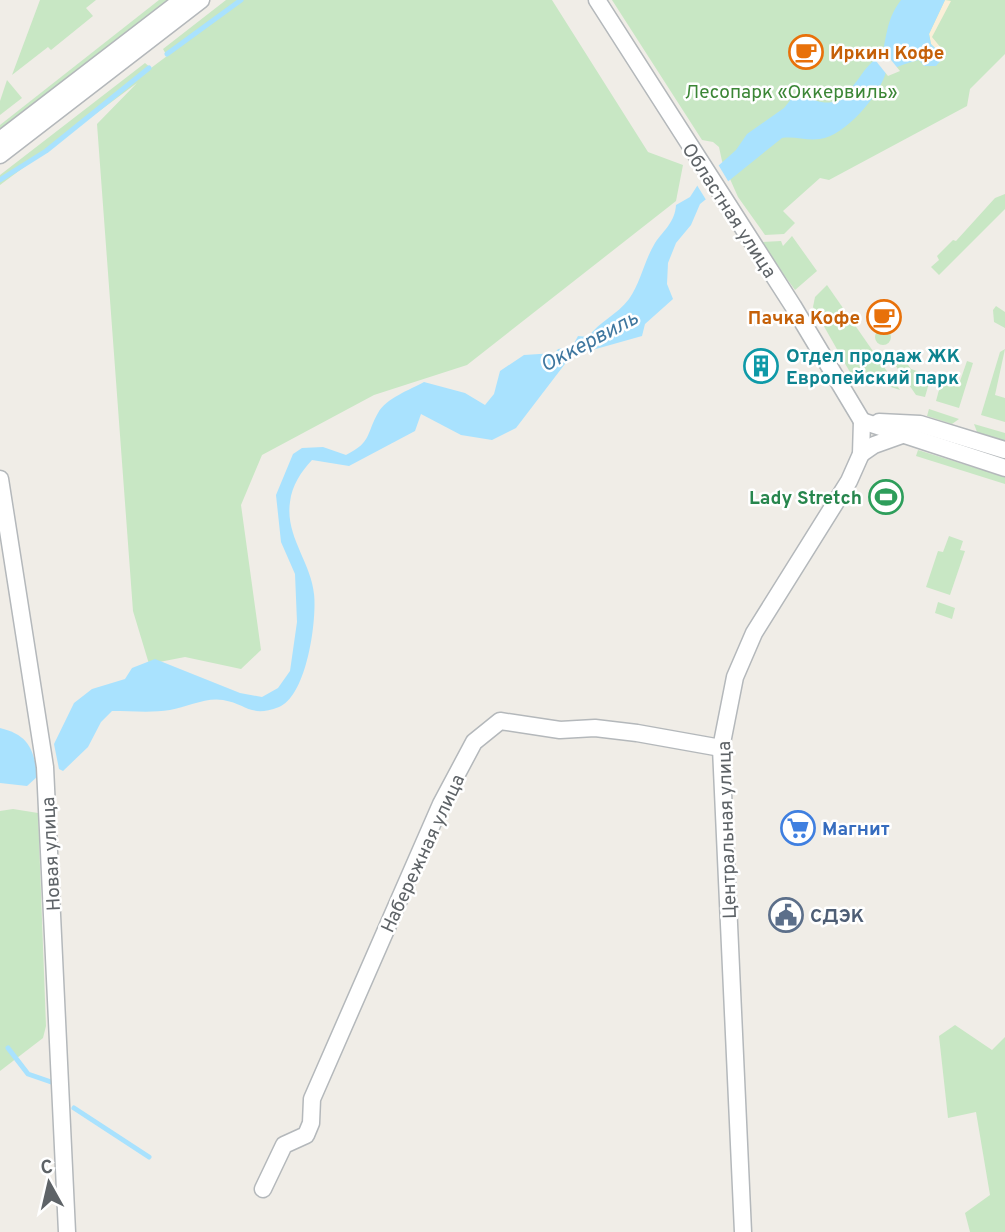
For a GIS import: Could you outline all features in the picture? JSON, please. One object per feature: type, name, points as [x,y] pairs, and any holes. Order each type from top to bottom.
[{"type":"street","points":[[0,140],[181,0]]},
{"type":"street","points":[[0,155],[201,0]]},
{"type":"street","name":"Областная улица","points":[[597,0],[862,421]]},
{"type":"street","points":[[862,421],[1005,468]]},
{"type":"street","points":[[862,421],[920,424],[1005,450]]},
{"type":"street","name":"Центральная улица","points":[[743,1232],[721,748],[735,677],[754,632],[849,481],[861,454],[862,421]]},
{"type":"street","points":[[861,454],[874,445],[902,435]]},
{"type":"street","name":"Новая улица","points":[[0,479],[45,767],[67,1232]]},
{"type":"street","name":"Набережная улица","points":[[263,1189],[284,1145],[306,1135],[311,1123],[312,1099],[441,804],[474,742],[500,721],[560,730],[595,728],[637,733],[721,748]]},
{"type":"green space","points":[[40,0],[96,0],[86,8],[93,16],[51,50],[48,47],[12,75]]},
{"type":"green space","points":[[159,0],[170,0],[0,136],[0,125]]},
{"type":"green space","points":[[226,0],[552,0],[648,152],[683,165],[676,201],[467,365],[374,395],[262,455],[241,505],[261,650],[241,669],[185,657],[149,664],[133,611],[97,124],[137,83],[0,185],[0,175],[145,63],[151,68],[167,56],[163,49]]},
{"type":"green space","name":"Лесопарк «Оккервиль»","points":[[612,0],[1005,0],[1005,54],[970,89],[967,106],[829,180],[820,178],[783,211],[795,223],[784,234],[765,235],[738,197],[722,161],[719,147],[713,142],[702,140]]},
{"type":"green space","points":[[7,80],[22,98],[0,115],[0,101]]},
{"type":"green space","points":[[1005,194],[1005,209],[939,275],[931,267],[939,260],[937,256],[953,240],[956,241],[995,198]]},
{"type":"green space","points":[[792,236],[817,271],[795,290],[760,242],[781,241],[783,246]]},
{"type":"green space","points":[[827,285],[900,390],[851,374],[813,307],[815,297]]},
{"type":"green space","points":[[996,306],[1005,312],[1005,328],[994,322],[993,310]]},
{"type":"green space","points":[[883,329],[891,337],[883,345],[875,337]]},
{"type":"green space","points":[[1005,349],[995,395],[1005,398],[1005,422],[981,415],[1000,352]]},
{"type":"green space","points":[[898,351],[911,369],[931,376],[925,397],[916,395],[889,356]]},
{"type":"green space","points":[[967,361],[973,363],[959,408],[936,401],[942,379],[959,384]]},
{"type":"green space","points":[[929,409],[959,419],[952,424],[927,416]]},
{"type":"green space","points":[[974,424],[1005,433],[1005,441],[977,432]]},
{"type":"green space","points":[[918,450],[1005,477],[1005,484],[916,456]]},
{"type":"green space","points":[[949,536],[963,541],[960,550],[965,551],[950,595],[926,587],[938,551],[943,552]]},
{"type":"green space","points":[[938,602],[955,608],[952,619],[935,613]]},
{"type":"green space","points":[[13,809],[38,813],[46,1026],[43,1038],[0,1071],[0,811]]},
{"type":"green space","points":[[955,1025],[992,1050],[1005,1037],[1005,1232],[970,1232],[965,1213],[990,1195],[976,1112],[948,1118],[939,1036]]},
{"type":"sand","points":[[945,0],[951,1],[932,37],[946,54],[944,57],[931,44],[929,34]]},
{"type":"water","name":"Оккервиль","points":[[901,0],[945,0],[929,34],[931,44],[944,57],[936,66],[924,66],[919,60],[886,72],[877,92],[850,123],[820,139],[782,138],[700,204],[691,225],[676,243],[668,263],[667,284],[673,299],[645,324],[642,336],[571,356],[516,428],[492,440],[461,435],[421,414],[415,431],[349,466],[312,460],[298,479],[290,502],[291,526],[312,582],[315,606],[308,656],[297,688],[289,700],[279,707],[261,711],[217,699],[163,711],[112,711],[101,722],[88,747],[63,771],[59,769],[54,744],[74,703],[92,689],[125,679],[132,668],[155,659],[240,693],[262,697],[278,688],[290,671],[297,622],[295,574],[281,542],[276,495],[293,454],[302,448],[323,447],[346,455],[364,442],[378,413],[387,403],[424,382],[465,393],[485,405],[494,394],[500,371],[524,355],[555,353],[558,349],[572,347],[578,336],[588,337],[629,299],[651,250],[671,221],[676,205],[690,197],[699,183],[736,150],[747,134],[784,108],[792,98],[803,94],[814,100],[832,102],[845,95],[879,56],[891,17]]},
{"type":"water","points":[[0,728],[17,735],[28,744],[38,776],[27,786],[0,783]]},
{"type":"pier","points":[[882,49],[900,71],[888,76],[872,56]]},
{"type":"pier","points":[[716,161],[731,186],[708,203],[695,182]]},
{"type":"waterway","points":[[167,54],[241,0]]},
{"type":"waterway","points":[[0,180],[46,151],[149,68]]},
{"type":"waterway","points":[[8,1048],[28,1074],[57,1084]]},
{"type":"waterway","points":[[74,1108],[149,1157]]},
{"type":"place","name":"Иркин Кофе","points":[[806,52]]},
{"type":"place","name":"Пачка Кофе","points":[[884,317]]},
{"type":"place","name":"Отдел продаж ЖК Европейский парк","points":[[761,366]]},
{"type":"place","name":"Lady Stretch","points":[[886,497]]},
{"type":"place","name":"Магнит","points":[[798,828]]},
{"type":"place","name":"СДЭК","points":[[786,915]]}]
